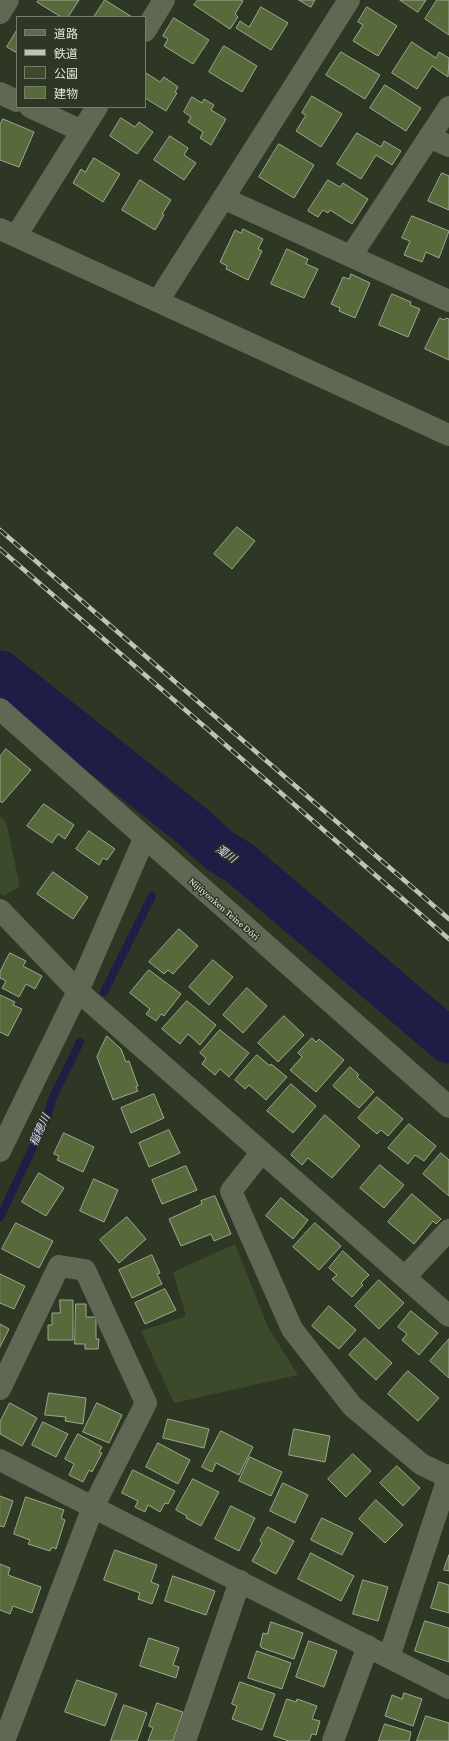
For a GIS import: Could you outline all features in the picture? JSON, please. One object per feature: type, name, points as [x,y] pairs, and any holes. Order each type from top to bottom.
[{"type":"street","points":[[0,13],[8,0]]},
{"type":"street","points":[[146,29],[164,0]]},
{"type":"street","points":[[158,300],[349,0]]},
{"type":"street","points":[[0,93],[16,101]]},
{"type":"street","points":[[351,256],[449,107]]},
{"type":"street","points":[[32,108],[82,131]]},
{"type":"street","points":[[96,108],[82,131],[8,232],[449,435]]},
{"type":"street","points":[[429,137],[449,146]]},
{"type":"street","points":[[223,198],[449,301]]},
{"type":"street","name":"Nijūyonken Teine Dōri","points":[[0,709],[144,839],[449,1107]]},
{"type":"street","points":[[0,1151],[78,991],[144,839]]},
{"type":"street","points":[[0,910],[78,991],[449,1316]]},
{"type":"street","points":[[262,1152],[232,1191],[292,1329],[352,1406],[421,1464],[449,1476],[389,1657]]},
{"type":"street","points":[[405,1277],[449,1230]]},
{"type":"street","points":[[0,1389],[59,1266],[85,1270],[146,1403],[93,1507],[4,1741]]},
{"type":"street","points":[[0,1460],[449,1688]]},
{"type":"street","points":[[185,1741],[240,1581]]},
{"type":"street","points":[[333,1741],[368,1646]]},
{"type":"green space","points":[[0,816],[6,822],[20,887],[3,896],[0,893]]},
{"type":"green space","points":[[235,1244],[268,1327],[298,1375],[174,1403],[141,1331],[186,1316],[173,1272]]},
{"type":"building","points":[[39,0],[79,0],[69,16],[59,16],[37,2]]},
{"type":"building","points":[[105,0],[130,16],[95,16]]},
{"type":"building","points":[[198,0],[243,1],[235,14],[238,17],[230,29],[194,5]]},
{"type":"building","points":[[299,0],[315,0],[311,7]]},
{"type":"building","points":[[400,0],[426,0],[418,12]]},
{"type":"building","points":[[437,0],[449,0],[449,35],[425,19]]},
{"type":"building","points":[[261,7],[288,23],[271,50],[236,28],[240,21],[249,27]]},
{"type":"building","points":[[367,7],[397,26],[378,56],[353,41],[363,25],[358,22]]},
{"type":"building","points":[[174,18],[209,40],[193,64],[164,46],[168,39],[163,36]]},
{"type":"building","points":[[16,32],[16,52],[7,47]]},
{"type":"building","points":[[412,42],[436,58],[439,52],[449,58],[448,77],[432,66],[417,89],[392,73]]},
{"type":"building","points":[[224,46],[257,66],[242,92],[209,72]]},
{"type":"building","points":[[341,52],[380,75],[365,99],[326,75]]},
{"type":"building","points":[[146,73],[160,82],[164,77],[178,87],[175,92],[177,93],[166,111],[146,99]]},
{"type":"building","points":[[385,85],[421,108],[406,131],[370,108]]},
{"type":"building","points":[[312,96],[342,114],[321,147],[296,131],[306,115],[302,113]]},
{"type":"building","points":[[192,97],[202,103],[204,99],[214,105],[211,110],[226,119],[211,145],[200,138],[203,132],[188,122],[191,117],[184,112]]},
{"type":"building","points":[[121,118],[135,127],[139,122],[153,132],[137,154],[110,136]]},
{"type":"building","points":[[3,119],[34,132],[19,167],[0,160],[0,125]]},
{"type":"building","points":[[357,133],[381,147],[384,141],[401,151],[392,165],[376,155],[361,179],[337,164]]},
{"type":"building","points":[[170,136],[188,148],[184,155],[196,163],[184,180],[154,160]]},
{"type":"building","points":[[279,144],[314,165],[294,198],[259,177]]},
{"type":"building","points":[[94,158],[120,174],[103,202],[73,183],[81,169],[85,172]]},
{"type":"building","points":[[442,173],[449,176],[449,210],[428,201]]},
{"type":"building","points":[[140,180],[171,200],[162,214],[164,215],[155,230],[122,210]]},
{"type":"building","points":[[328,180],[340,187],[343,183],[368,199],[352,224],[330,210],[328,213],[323,210],[318,217],[308,211]]},
{"type":"building","points":[[412,216],[449,231],[439,258],[426,252],[422,262],[404,255],[410,241],[402,238]]},
{"type":"building","points":[[243,229],[263,239],[258,249],[262,251],[248,280],[226,269],[227,266],[220,262],[235,230],[241,233]]},
{"type":"building","points":[[287,249],[308,259],[306,264],[318,269],[304,298],[271,284]]},
{"type":"building","points":[[351,274],[370,283],[355,318],[339,311],[340,308],[331,304],[343,277],[349,279]]},
{"type":"building","points":[[392,294],[411,302],[410,305],[420,309],[408,337],[379,325]]},
{"type":"building","points":[[440,318],[444,320],[446,318],[449,319],[449,360],[425,349]]},
{"type":"building","points":[[237,527],[255,541],[232,569],[214,554]]},
{"type":"building","points":[[6,749],[31,770],[2,803],[0,801],[0,757]]},
{"type":"building","points":[[44,804],[74,825],[65,839],[58,834],[52,843],[27,826]]},
{"type":"building","points":[[89,831],[115,849],[107,860],[103,858],[99,865],[76,849]]},
{"type":"building","points":[[53,872],[88,897],[73,919],[37,894]]},
{"type":"building","points":[[179,929],[198,946],[173,974],[168,970],[164,974],[149,962]]},
{"type":"building","points":[[10,953],[26,961],[23,966],[42,976],[35,989],[26,984],[19,997],[2,988],[6,981],[0,978],[0,972]]},
{"type":"building","points":[[213,960],[233,977],[209,1005],[189,987]]},
{"type":"building","points":[[149,970],[181,994],[164,1016],[161,1014],[156,1021],[146,1014],[150,1009],[130,993]]},
{"type":"building","points":[[247,988],[267,1006],[243,1033],[223,1015]]},
{"type":"building","points":[[0,995],[15,1002],[13,1005],[22,1009],[8,1036],[0,1032]]},
{"type":"building","points":[[187,1001],[216,1025],[200,1045],[188,1034],[180,1044],[162,1029]]},
{"type":"building","points":[[284,1016],[304,1035],[278,1062],[258,1043]]},
{"type":"building","points":[[220,1030],[249,1053],[229,1077],[220,1069],[215,1075],[202,1064],[206,1058],[200,1053]]},
{"type":"building","points":[[107,1036],[121,1049],[126,1062],[129,1061],[138,1086],[136,1087],[138,1091],[113,1100],[97,1057]]},
{"type":"building","points":[[312,1038],[316,1042],[319,1039],[344,1060],[316,1092],[290,1070],[302,1057],[298,1053]]},
{"type":"building","points":[[257,1055],[287,1077],[266,1100],[249,1085],[245,1089],[235,1080]]},
{"type":"building","points":[[350,1067],[359,1075],[357,1077],[374,1092],[359,1108],[333,1086]]},
{"type":"building","points":[[291,1084],[316,1106],[293,1133],[267,1111]]},
{"type":"building","points":[[154,1094],[164,1118],[131,1133],[121,1108]]},
{"type":"building","points":[[377,1097],[403,1119],[388,1136],[381,1130],[377,1134],[358,1118]]},
{"type":"building","points":[[325,1115],[360,1146],[332,1178],[308,1158],[302,1165],[291,1155]]},
{"type":"building","points":[[409,1124],[436,1146],[424,1161],[415,1155],[408,1164],[388,1148]]},
{"type":"building","points":[[169,1130],[180,1153],[149,1167],[139,1143]]},
{"type":"building","points":[[64,1133],[94,1147],[83,1172],[57,1160],[59,1156],[54,1154]]},
{"type":"building","points":[[441,1153],[449,1160],[449,1196],[423,1174]]},
{"type":"building","points":[[380,1165],[404,1185],[384,1208],[360,1188]]},
{"type":"building","points":[[186,1166],[197,1190],[162,1204],[152,1180]]},
{"type":"building","points":[[39,1173],[64,1188],[46,1216],[22,1202]]},
{"type":"building","points":[[94,1179],[118,1190],[104,1222],[80,1211]]},
{"type":"building","points":[[412,1194],[441,1219],[436,1224],[433,1221],[414,1244],[388,1222]]},
{"type":"building","points":[[215,1196],[231,1234],[214,1241],[211,1234],[181,1246],[169,1219],[202,1204],[201,1201]]},
{"type":"building","points":[[281,1198],[308,1220],[293,1239],[266,1216]]},
{"type":"building","points":[[127,1217],[146,1239],[119,1263],[100,1240]]},
{"type":"building","points":[[16,1223],[53,1241],[39,1268],[2,1249]]},
{"type":"building","points":[[315,1223],[341,1246],[319,1270],[293,1247]]},
{"type":"building","points":[[343,1251],[369,1275],[361,1283],[363,1285],[352,1297],[332,1279],[337,1275],[329,1268]]},
{"type":"building","points":[[152,1255],[160,1273],[157,1274],[162,1284],[132,1298],[119,1270]]},
{"type":"building","points":[[0,1274],[25,1286],[14,1309],[0,1303]]},
{"type":"building","points":[[379,1280],[404,1303],[379,1329],[355,1306]]},
{"type":"building","points":[[165,1289],[176,1310],[145,1324],[135,1303]]},
{"type":"building","points":[[60,1300],[73,1300],[73,1340],[48,1340],[48,1325],[52,1325],[52,1313],[60,1313]]},
{"type":"building","points":[[76,1304],[86,1304],[86,1317],[96,1317],[96,1339],[99,1339],[98,1349],[85,1349],[85,1344],[75,1344]]},
{"type":"building","points":[[329,1306],[356,1330],[339,1349],[312,1326]]},
{"type":"building","points":[[411,1311],[438,1333],[419,1355],[402,1340],[407,1334],[398,1327]]},
{"type":"building","points":[[0,1324],[9,1329],[0,1347]]},
{"type":"building","points":[[365,1338],[392,1363],[376,1380],[349,1355]]},
{"type":"building","points":[[449,1339],[449,1378],[430,1361]]},
{"type":"building","points":[[408,1371],[439,1398],[418,1421],[388,1394]]},
{"type":"building","points":[[49,1393],[86,1398],[83,1424],[65,1421],[66,1417],[45,1415]]},
{"type":"building","points":[[10,1403],[37,1418],[22,1446],[0,1434],[0,1422]]},
{"type":"building","points":[[97,1403],[122,1415],[109,1443],[83,1432]]},
{"type":"building","points":[[168,1419],[209,1429],[204,1448],[163,1438]]},
{"type":"building","points":[[43,1422],[68,1434],[56,1457],[32,1445]]},
{"type":"building","points":[[294,1429],[330,1436],[325,1462],[289,1455]]},
{"type":"building","points":[[221,1431],[253,1447],[239,1475],[216,1463],[212,1472],[202,1467]]},
{"type":"building","points":[[78,1434],[102,1447],[99,1452],[102,1453],[92,1472],[89,1470],[83,1482],[69,1475],[74,1464],[65,1459]]},
{"type":"building","points":[[158,1443],[190,1460],[178,1484],[146,1467]]},
{"type":"building","points":[[353,1454],[371,1471],[346,1497],[328,1479]]},
{"type":"building","points":[[250,1457],[282,1472],[271,1496],[239,1481]]},
{"type":"building","points":[[397,1466],[420,1488],[403,1506],[380,1483]]},
{"type":"building","points":[[133,1470],[175,1491],[168,1504],[165,1503],[160,1512],[148,1505],[145,1512],[135,1507],[138,1501],[122,1493]]},
{"type":"building","points":[[193,1479],[219,1492],[201,1526],[186,1518],[187,1516],[176,1510]]},
{"type":"building","points":[[283,1483],[308,1495],[295,1523],[270,1511]]},
{"type":"building","points":[[0,1496],[13,1501],[4,1527],[0,1526]]},
{"type":"building","points":[[26,1497],[64,1510],[61,1518],[65,1520],[56,1549],[52,1547],[50,1551],[28,1544],[30,1540],[14,1534]]},
{"type":"building","points":[[376,1500],[403,1525],[385,1543],[359,1519]]},
{"type":"building","points":[[231,1506],[255,1518],[239,1551],[215,1539]]},
{"type":"building","points":[[322,1518],[353,1533],[342,1555],[311,1540]]},
{"type":"building","points":[[268,1527],[294,1541],[276,1574],[252,1561],[262,1543],[260,1541]]},
{"type":"building","points":[[115,1550],[157,1565],[151,1582],[159,1585],[152,1604],[138,1599],[140,1593],[104,1580]]},
{"type":"building","points":[[311,1553],[354,1576],[341,1601],[298,1579]]},
{"type":"building","points":[[449,1555],[449,1571],[444,1570]]},
{"type":"building","points":[[0,1564],[10,1568],[8,1575],[41,1587],[32,1613],[13,1606],[10,1614],[0,1610]]},
{"type":"building","points":[[173,1576],[215,1591],[206,1615],[165,1601]]},
{"type":"building","points":[[363,1580],[388,1587],[378,1621],[353,1614]]},
{"type":"building","points":[[439,1582],[449,1585],[449,1613],[431,1608]]},
{"type":"building","points":[[425,1621],[449,1628],[449,1662],[415,1651]]},
{"type":"building","points":[[271,1622],[303,1633],[294,1659],[260,1646],[263,1633],[267,1634]]},
{"type":"building","points":[[149,1638],[179,1648],[173,1665],[179,1667],[176,1678],[140,1666]]},
{"type":"building","points":[[309,1641],[337,1651],[324,1687],[296,1677]]},
{"type":"building","points":[[257,1651],[291,1663],[282,1689],[248,1678]]},
{"type":"building","points":[[77,1680],[117,1694],[105,1726],[65,1712]]},
{"type":"building","points":[[240,1682],[275,1694],[262,1730],[232,1719],[237,1706],[232,1704]]},
{"type":"building","points":[[404,1693],[422,1699],[413,1726],[385,1716],[392,1695],[402,1699]]},
{"type":"building","points":[[287,1699],[296,1702],[297,1699],[317,1706],[312,1719],[320,1721],[316,1735],[312,1734],[309,1741],[289,1741],[274,1736]]},
{"type":"building","points":[[157,1703],[183,1712],[173,1741],[148,1741],[153,1728],[149,1726]]},
{"type":"building","points":[[124,1705],[147,1713],[137,1741],[111,1741]]},
{"type":"building","points":[[426,1716],[449,1723],[449,1741],[417,1741]]},
{"type":"building","points":[[385,1724],[411,1732],[409,1741],[379,1741]]},
{"type":"waterway","name":"濁川","points":[[0,673],[191,825],[220,851],[241,864],[449,1041]]},
{"type":"waterway","name":"稲穂川","points":[[184,838],[191,825]]},
{"type":"waterway","name":"稲穂川","points":[[104,992],[152,896]]},
{"type":"waterway","name":"稲穂川","points":[[0,1217],[47,1118],[52,1099],[80,1042]]},
{"type":"railway","points":[[0,530],[449,919]]},
{"type":"railway","points":[[0,549],[449,939]]}]
